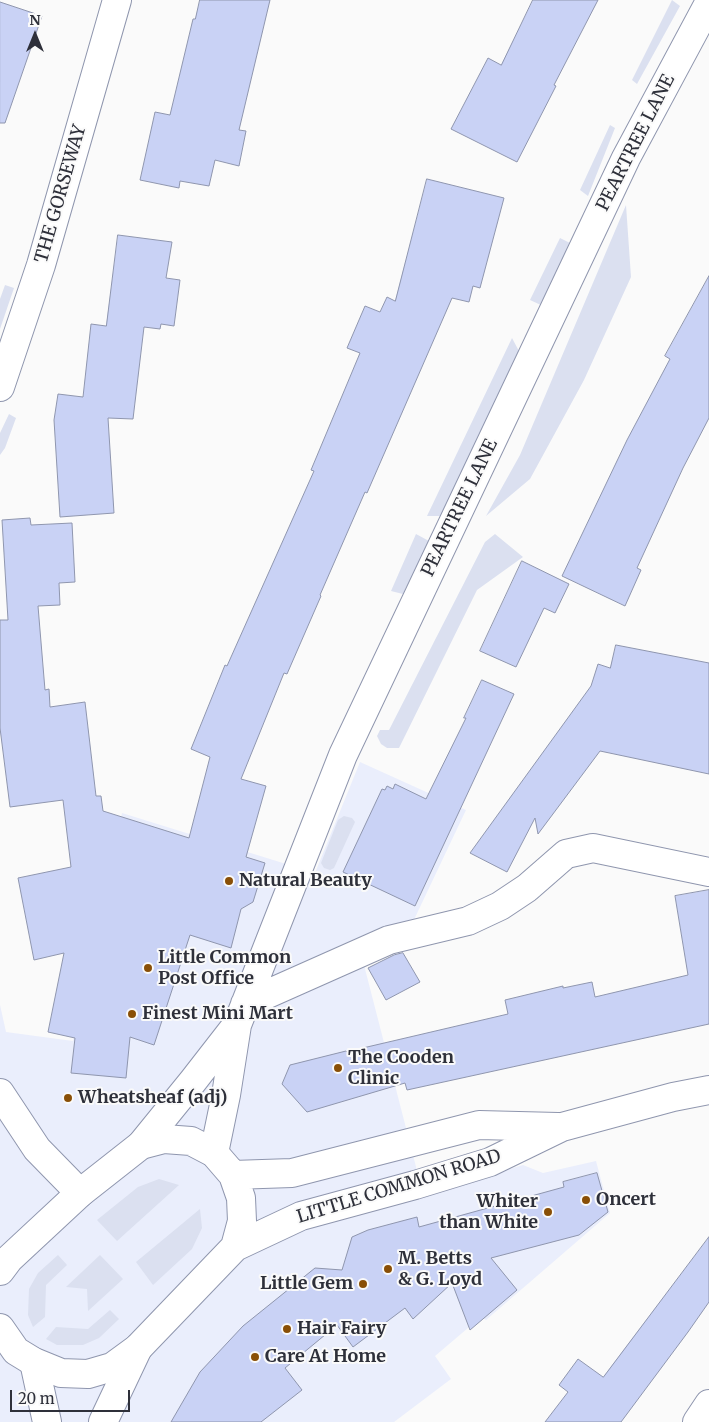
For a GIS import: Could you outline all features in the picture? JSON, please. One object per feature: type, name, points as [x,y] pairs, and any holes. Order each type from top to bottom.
[{"type":"main road","name":"THE GORSEWAY","points":[[0,387],[41,265],[117,0]]},
{"type":"main road","name":"PEARTREE LANE","points":[[214,1153],[241,1014],[343,755],[626,158],[709,3]]},
{"type":"main road","points":[[241,1014],[389,940],[468,921],[500,906],[527,888],[566,854],[594,848],[709,872]]},
{"type":"main road","name":"PEARTREE LANE","points":[[141,1145],[194,1081],[241,1014]]},
{"type":"main road","name":"LITTLE COMMON ROAD","points":[[235,1247],[301,1216],[490,1162],[562,1128],[673,1097],[709,1090]]},
{"type":"main road","points":[[0,1093],[36,1150],[80,1193]]},
{"type":"main road","name":"LITTLE COMMON ROAD","points":[[233,1175],[292,1174],[479,1126],[562,1128]]},
{"type":"main road","points":[[0,1328],[16,1351],[34,1362],[61,1373],[88,1374],[112,1367],[138,1348],[235,1247],[242,1221],[241,1198],[233,1175],[214,1153],[190,1141],[164,1140],[141,1145],[80,1193],[3,1263]]},
{"type":"main road","points":[[103,1422],[138,1348]]},
{"type":"main road","points":[[34,1362],[47,1422]]},
{"type":"main road","points":[[697,1422],[709,1404]]},
{"type":"shaded area","points":[[672,0],[680,6],[637,84],[632,80]]},
{"type":"shaded area","points":[[610,125],[615,128],[588,196],[580,190]]},
{"type":"shaded area","points":[[626,205],[631,277],[584,380],[530,479],[486,516],[520,455]]},
{"type":"shaded area","points":[[560,238],[570,243],[543,306],[530,300]]},
{"type":"shaded area","points":[[5,285],[14,288],[0,329],[0,299]]},
{"type":"shaded area","points":[[512,338],[520,353],[441,516],[427,516]]},
{"type":"shaded area","points":[[9,414],[16,418],[5,448],[0,455],[0,433]]},
{"type":"shaded area","points":[[416,534],[429,541],[403,594],[391,591]]},
{"type":"shaded area","points":[[495,534],[523,557],[477,590],[399,748],[387,748],[381,744],[377,736],[380,730],[389,730],[485,542]]},
{"type":"shaded area","points":[[360,762],[466,810],[402,945],[364,965],[423,1194],[523,1165],[543,1173],[596,1161],[610,1213],[486,1320],[481,1317],[435,1356],[451,1379],[394,1422],[0,1422],[0,1005],[6,1032],[73,1041],[122,813],[315,873]]},
{"type":"shaded area","points":[[344,816],[352,818],[355,822],[334,868],[330,870],[324,868],[321,863],[338,820]]},
{"type":"shaded area","points":[[159,1179],[179,1185],[117,1241],[97,1220],[138,1187]]},
{"type":"shaded area","points":[[200,1209],[202,1228],[192,1249],[153,1285],[136,1262]]},
{"type":"shaded area","points":[[58,1255],[67,1265],[46,1285],[45,1317],[33,1327],[28,1315],[29,1289],[38,1273]]},
{"type":"shaded area","points":[[100,1255],[123,1279],[88,1311],[87,1289],[66,1287]]},
{"type":"shaded area","points":[[110,1310],[119,1319],[99,1338],[83,1345],[57,1345],[46,1339],[56,1327],[88,1329]]},
{"type":"building","points":[[200,0],[270,0],[239,130],[246,131],[239,166],[215,160],[209,186],[180,181],[179,188],[140,180],[155,112],[170,115],[193,19],[195,19]]},
{"type":"building","points":[[533,0],[598,0],[517,162],[451,129],[488,58],[501,65]]},
{"type":"building","points":[[0,2],[42,16],[5,123],[0,123]]},
{"type":"building","points":[[427,179],[504,198],[480,288],[473,286],[469,302],[452,298],[367,493],[365,492],[287,674],[284,673],[241,779],[266,786],[246,857],[265,863],[253,902],[241,909],[231,948],[190,935],[154,1045],[130,1037],[126,1078],[71,1073],[75,1038],[48,1032],[64,953],[34,960],[18,878],[71,867],[63,800],[10,807],[0,728],[0,620],[8,620],[2,520],[30,518],[31,525],[72,523],[75,582],[59,583],[60,605],[38,606],[45,690],[49,689],[50,707],[85,702],[96,796],[101,796],[103,811],[189,838],[210,757],[191,749],[225,665],[227,666],[314,471],[311,470],[360,353],[347,348],[365,306],[380,312],[387,297],[395,301]]},
{"type":"building","points":[[118,235],[172,242],[166,278],[180,280],[174,326],[161,324],[160,329],[144,327],[133,419],[108,418],[114,513],[60,517],[54,420],[58,394],[83,397],[91,324],[106,326]]},
{"type":"building","points":[[709,276],[709,418],[683,468],[637,568],[641,570],[625,606],[562,576],[627,440],[670,359],[665,356]]},
{"type":"building","points":[[522,561],[569,584],[555,613],[544,608],[516,667],[480,651]]},
{"type":"building","points":[[616,645],[709,663],[709,774],[600,751],[538,834],[535,818],[507,872],[470,853],[591,686],[598,664],[610,668]]},
{"type":"building","points":[[482,680],[514,694],[415,906],[343,872],[382,789],[385,790],[387,786],[393,789],[395,784],[426,799],[466,718],[464,718]]},
{"type":"building","points":[[709,890],[709,1024],[407,1090],[405,1083],[307,1112],[282,1084],[290,1065],[346,1051],[348,1053],[508,1014],[505,1000],[563,986],[563,988],[592,982],[595,997],[688,975],[675,896]]},
{"type":"building","points":[[403,953],[420,982],[386,1000],[368,968],[394,955]]},
{"type":"building","points":[[597,1173],[608,1212],[579,1235],[491,1258],[517,1290],[470,1330],[452,1283],[413,1319],[405,1308],[353,1347],[337,1325],[285,1368],[302,1390],[261,1422],[171,1422],[200,1372],[243,1326],[315,1268],[342,1270],[352,1237],[368,1230],[417,1217],[419,1227],[564,1187],[563,1182]]},
{"type":"building","points":[[709,1237],[709,1302],[621,1422],[545,1422],[568,1392],[559,1385],[578,1359],[603,1377]]},
{"type":"place","name":"Natural Beauty","points":[[229,881]]},
{"type":"place","name":"Little Common Post Office","points":[[148,968]]},
{"type":"place","name":"Finest Mini Mart","points":[[132,1014]]},
{"type":"place","name":"The Cooden Clinic","points":[[338,1068]]},
{"type":"place","name":"Wheatsheaf (adj)","points":[[68,1098]]},
{"type":"place","name":"Oncert","points":[[586,1200]]},
{"type":"place","name":"Whiter than White","points":[[548,1212]]},
{"type":"place","name":"M. Betts & G. Loyd","points":[[388,1269]]},
{"type":"place","name":"Little Gem","points":[[363,1284]]},
{"type":"place","name":"Hair Fairy","points":[[287,1329]]},
{"type":"place","name":"Care At Home","points":[[255,1357]]}]
